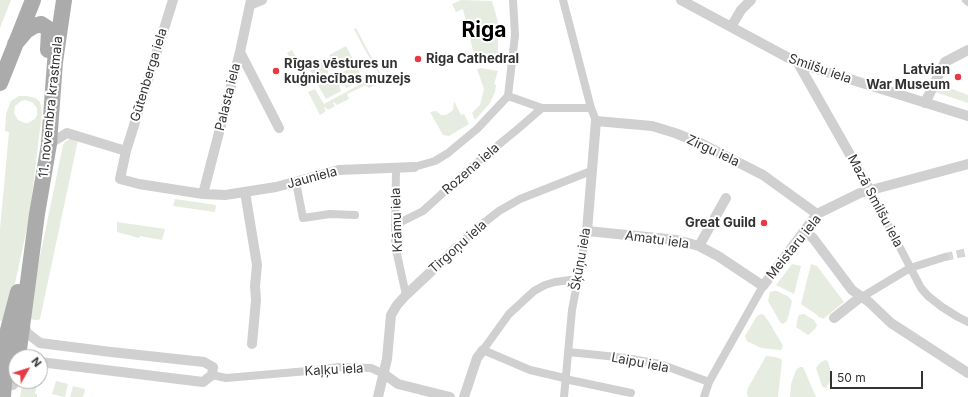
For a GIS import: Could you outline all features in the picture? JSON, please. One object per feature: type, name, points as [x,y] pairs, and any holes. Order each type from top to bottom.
[{"type":"main road","points":[[0,83],[33,0]]},
{"type":"main road","name":"11. novembra krastmala","points":[[19,349],[37,214],[49,144],[55,62],[64,0]]},
{"type":"main road","points":[[15,44],[26,31],[34,26],[41,24],[48,29],[47,78],[48,97],[51,111]]},
{"type":"main road","name":"11. novembra krastmala","points":[[3,397],[8,330],[37,214]]},
{"type":"street","name":"Gūtenberga iela","points":[[126,151],[173,0]]},
{"type":"street","points":[[251,3],[262,0]]},
{"type":"street","points":[[513,0],[515,35],[508,96],[542,108],[591,108]]},
{"type":"street","points":[[563,0],[591,108],[596,121]]},
{"type":"street","name":"Smilšu iela","points":[[681,0],[798,63],[968,116]]},
{"type":"street","points":[[731,27],[738,14],[751,0]]},
{"type":"street","name":"Palasta iela","points":[[203,194],[240,52],[251,3]]},
{"type":"street","points":[[925,103],[945,62],[968,50]]},
{"type":"street","points":[[240,52],[279,128]]},
{"type":"street","name":"Mazā Smilšu iela","points":[[798,63],[870,190],[921,288],[928,296],[958,318],[968,322]]},
{"type":"street","name":"Jauniela","points":[[126,151],[120,179],[139,184],[203,194],[225,195],[276,187],[339,170],[414,167],[435,161],[448,153],[477,129],[508,96]]},
{"type":"street","name":"Rozena iela","points":[[396,225],[423,211],[469,169],[520,128],[542,108]]},
{"type":"street","name":"Šķūņu iela","points":[[564,397],[572,310],[587,232],[596,121]]},
{"type":"street","name":"Zirgu iela","points":[[596,121],[652,126],[675,133],[763,175],[817,214]]},
{"type":"street","points":[[49,144],[67,133],[126,151]]},
{"type":"street","name":"Meistaru iela","points":[[704,397],[708,382],[763,286],[817,214],[860,193],[968,164]]},
{"type":"street","name":"Krāmu iela","points":[[396,168],[395,245],[406,295]]},
{"type":"street","name":"Tirgoņu iela","points":[[378,397],[387,359],[391,315],[406,295],[476,229],[499,212],[520,199],[591,171]]},
{"type":"street","points":[[296,182],[303,218],[330,214],[355,215]]},
{"type":"street","points":[[245,192],[257,265],[255,286],[256,300],[252,344]]},
{"type":"street","points":[[699,246],[726,198]]},
{"type":"street","points":[[804,231],[813,238],[852,290],[891,323],[968,373]]},
{"type":"street","name":"Amatu iela","points":[[587,232],[677,240],[699,246],[718,256],[763,286]]},
{"type":"street","points":[[834,318],[858,299],[910,268],[945,257]]},
{"type":"street","points":[[464,397],[477,358],[509,314],[534,291],[545,285],[570,280],[577,282]]},
{"type":"street","points":[[23,323],[27,333],[40,343],[204,362],[213,367],[212,375]]},
{"type":"street","points":[[482,350],[530,370],[560,377],[565,380],[631,393]]},
{"type":"street","name":"Laipu iela","points":[[569,352],[626,358],[660,364],[708,382]]},
{"type":"street","name":"Kaļķu iela","points":[[48,363],[203,382],[212,375],[226,378],[308,372],[338,367],[371,368],[384,374],[398,384],[450,397]]},
{"type":"shaded area","points":[[0,0],[11,0],[0,28]]},
{"type":"shaded area","points":[[461,0],[492,1],[498,22],[498,65],[475,59],[463,9],[456,12],[452,4]]},
{"type":"shaded area","points":[[356,28],[382,77],[365,50],[354,29]]},
{"type":"shaded area","points":[[346,46],[354,61],[341,67],[334,65],[329,55]]},
{"type":"shaded area","points":[[292,50],[300,65],[303,63],[311,80],[304,84],[287,53]]},
{"type":"shaded area","points":[[325,57],[330,67],[328,74],[316,80],[308,66]]},
{"type":"shaded area","points":[[356,65],[363,80],[346,88],[341,78],[343,72]]},
{"type":"shaded area","points":[[481,68],[498,71],[494,84],[496,85],[495,92],[490,103],[475,120],[472,113],[480,105],[484,89],[477,69]]},
{"type":"shaded area","points":[[330,78],[337,80],[341,91],[326,99],[318,85]]},
{"type":"shaded area","points":[[372,78],[376,78],[379,83],[369,88],[366,85],[347,94],[349,99],[337,105],[334,102],[333,103],[335,106],[328,110],[325,107],[324,108],[326,111],[320,115],[308,92],[315,89],[324,104]]},
{"type":"shaded area","points":[[939,84],[968,95],[968,103],[935,92]]},
{"type":"shaded area","points":[[19,96],[35,98],[40,102],[42,113],[29,219],[7,320],[0,321],[0,229],[9,132],[5,131],[6,114],[11,101]],"holes":[[[25,100],[32,102],[37,108],[37,115],[35,119],[28,123],[18,120],[14,113],[15,106],[21,101]]]},
{"type":"shaded area","points":[[454,101],[461,115],[464,114],[469,124],[449,136],[443,135],[430,112],[436,111],[441,115],[446,115],[453,110]]},
{"type":"shaded area","points":[[71,138],[78,140],[40,319],[27,319],[63,145]]},
{"type":"shaded area","points":[[175,199],[216,205],[215,212],[173,206]]},
{"type":"shaded area","points":[[117,222],[165,229],[162,240],[140,236],[139,238],[117,232]]},
{"type":"shaded area","points":[[792,264],[801,266],[794,294],[776,285]]},
{"type":"shaded area","points":[[811,264],[817,266],[844,302],[823,319],[820,317],[819,318],[801,304]]},
{"type":"shaded area","points":[[774,291],[789,297],[792,301],[787,321],[783,324],[780,322],[768,301],[770,292]]},
{"type":"shaded area","points":[[761,314],[764,315],[769,322],[782,344],[783,347],[781,350],[761,348],[747,341],[745,336],[757,316]]},
{"type":"shaded area","points":[[804,314],[814,320],[817,325],[808,335],[796,327],[799,315]]},
{"type":"shaded area","points":[[766,356],[775,357],[781,359],[782,361],[778,397],[748,397],[748,388]]},
{"type":"shaded area","points":[[825,360],[828,361],[832,377],[826,388],[822,386],[816,368]]},
{"type":"shaded area","points":[[803,367],[816,397],[790,397],[791,384],[796,370]]},
{"type":"shaded area","points":[[56,381],[68,384],[65,397],[52,394]]},
{"type":"shaded area","points":[[73,386],[85,389],[83,397],[70,397]]},
{"type":"shaded area","points":[[22,389],[36,389],[35,394],[37,394],[37,397],[20,397]]},
{"type":"tunnel","points":[[945,257],[968,252]]},
{"type":"place","name":"Riga Cathedral","points":[[418,59]]},
{"type":"place","name":"Rīgas vēstures un kuģniecības muzejs","points":[[276,71]]},
{"type":"place","name":"Latvian War Museum","points":[[958,77]]},
{"type":"place","name":"Great Guild","points":[[764,223]]},
{"type":"district","name":"Riga","points":[[484,31]]}]
